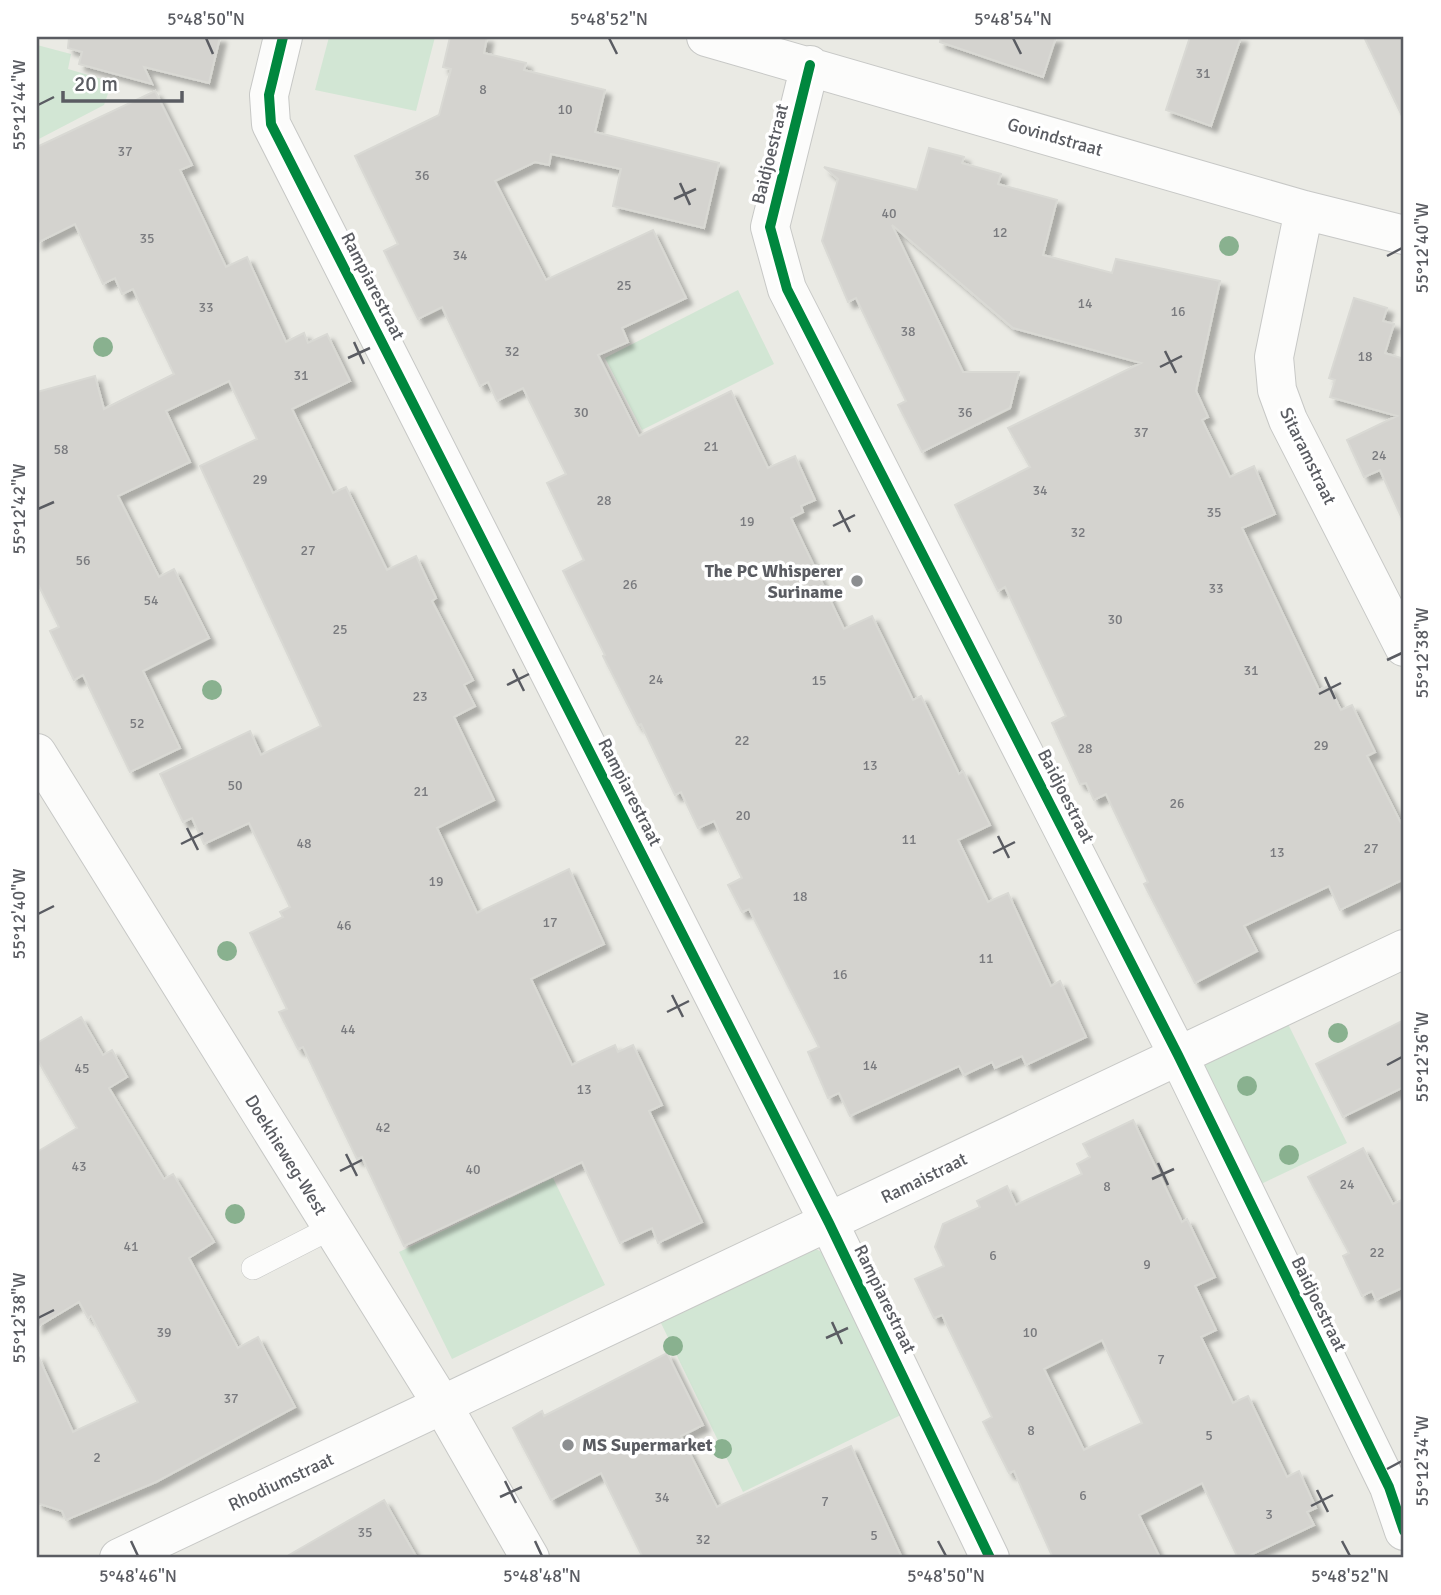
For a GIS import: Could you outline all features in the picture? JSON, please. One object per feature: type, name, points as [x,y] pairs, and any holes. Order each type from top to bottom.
[{"type":"street","name":"Rampiarestraat","points":[[283,37],[269,95],[271,124],[829,1223],[990,1558]]},
{"type":"street","name":"Govindstraat","points":[[706,37],[1304,209],[1404,234]]},
{"type":"street","name":"Baidjoestraat","points":[[810,65],[770,227],[787,289],[1178,1055],[1389,1487],[1404,1531]]},
{"type":"street","name":"Sitaramstraat","points":[[1304,209],[1274,357],[1277,390],[1288,420],[1404,647]]},
{"type":"street","name":"Doekhieweg-West","points":[[37,753],[46,794],[331,1228],[443,1406],[530,1558]]},
{"type":"street","name":"Ramaistraat","points":[[443,1406],[1404,949]]},
{"type":"street","name":"Rhodiumstraat","points":[[119,1558],[443,1406]]},
{"type":"lane","points":[[253,1268],[331,1228]]},
{"type":"green space","points":[[329,37],[435,37],[416,111],[315,90]]},
{"type":"green space","points":[[37,45],[71,54],[68,69],[112,82],[104,105],[37,140]]},
{"type":"green space","points":[[738,290],[774,364],[642,430],[605,358]]},
{"type":"green space","points":[[1288,1024],[1347,1143],[1257,1186],[1201,1070],[1206,1062]]},
{"type":"green space","points":[[553,1178],[605,1285],[452,1359],[399,1252]]},
{"type":"green space","points":[[816,1249],[825,1254],[907,1412],[743,1492],[660,1321]]},
{"type":"building","points":[[69,37],[220,37],[209,83],[144,67],[152,84],[79,64],[82,52],[68,48]]},
{"type":"building","points":[[450,37],[487,37],[484,53],[526,63],[524,70],[605,90],[595,132],[719,163],[704,228],[613,206],[621,169],[551,154],[549,165],[535,162],[495,181],[546,280],[653,230],[686,298],[622,328],[628,342],[598,355],[639,436],[731,391],[768,468],[795,456],[815,500],[801,506],[803,512],[791,518],[844,629],[872,616],[913,700],[921,696],[959,774],[963,771],[990,825],[958,840],[988,902],[1008,893],[1051,986],[1060,981],[1086,1037],[1026,1065],[1022,1056],[995,1068],[992,1062],[964,1075],[959,1066],[850,1116],[839,1093],[828,1098],[808,1052],[819,1047],[749,909],[742,912],[728,885],[742,878],[714,821],[698,828],[681,792],[675,795],[641,724],[638,725],[603,656],[605,655],[563,571],[584,560],[547,483],[566,474],[523,388],[497,401],[488,382],[480,386],[442,307],[418,319],[384,251],[398,244],[355,156],[439,115],[451,69],[443,67]]},
{"type":"building","points":[[941,37],[1056,37],[1043,77],[940,42]]},
{"type":"building","points":[[1190,37],[1241,37],[1211,126],[1166,110]]},
{"type":"building","points":[[1364,37],[1404,37],[1404,120]]},
{"type":"building","points":[[155,91],[192,165],[180,170],[226,267],[247,257],[286,342],[304,333],[308,343],[327,334],[350,381],[292,409],[333,493],[346,487],[387,570],[416,556],[436,598],[432,601],[473,680],[464,685],[475,706],[454,717],[494,800],[437,828],[477,913],[569,869],[604,944],[531,979],[572,1065],[615,1045],[618,1052],[633,1045],[662,1105],[649,1111],[702,1222],[658,1243],[652,1228],[620,1243],[582,1162],[404,1246],[362,1157],[357,1159],[303,1047],[298,1049],[279,1012],[287,1009],[250,933],[283,917],[280,912],[290,907],[249,823],[204,844],[192,818],[183,822],[160,774],[250,731],[261,755],[321,726],[200,466],[257,439],[229,381],[166,411],[190,462],[118,496],[159,577],[174,569],[209,638],[143,671],[180,748],[130,772],[83,675],[74,680],[50,631],[59,627],[37,582],[37,392],[95,376],[104,409],[174,374],[133,289],[122,294],[115,278],[103,284],[75,224],[37,243],[37,147]]},
{"type":"building","points":[[929,148],[964,157],[962,163],[1001,174],[998,184],[1057,200],[1043,255],[1112,273],[1116,259],[1220,281],[1196,391],[1208,417],[1202,420],[1230,477],[1254,466],[1275,514],[1242,528],[1319,690],[1329,686],[1341,710],[1352,705],[1375,752],[1367,756],[1404,829],[1404,879],[1340,910],[1329,886],[1244,926],[1257,951],[1195,983],[1144,884],[1148,882],[1106,794],[1094,800],[1086,783],[1080,784],[1052,723],[1066,716],[1005,587],[998,591],[955,505],[1030,467],[1008,428],[1141,363],[1013,328],[892,225],[963,372],[1019,372],[1010,408],[922,452],[898,405],[906,401],[856,298],[848,302],[822,241],[838,179],[824,167],[917,190]]},
{"type":"building","points":[[1354,298],[1387,308],[1383,321],[1394,324],[1385,353],[1404,359],[1404,523],[1380,470],[1364,477],[1347,440],[1397,416],[1330,397],[1335,380],[1329,378]]},
{"type":"building","points":[[81,1017],[103,1055],[112,1050],[127,1077],[109,1088],[164,1179],[173,1174],[214,1242],[189,1258],[238,1348],[258,1337],[295,1407],[156,1482],[66,1520],[62,1511],[37,1503],[37,1354],[73,1432],[138,1402],[91,1316],[88,1318],[79,1302],[37,1327],[37,1152],[77,1128],[37,1059],[37,1043]]},
{"type":"building","points":[[1404,1020],[1404,1087],[1343,1117],[1316,1064]]},
{"type":"building","points":[[1133,1120],[1182,1222],[1187,1219],[1215,1277],[1195,1286],[1216,1330],[1201,1337],[1233,1403],[1248,1396],[1287,1477],[1299,1471],[1316,1508],[1307,1512],[1314,1525],[1244,1558],[1238,1558],[1202,1483],[1139,1515],[1160,1558],[1053,1558],[1014,1471],[1009,1473],[983,1422],[992,1417],[942,1315],[934,1318],[915,1279],[944,1266],[935,1247],[943,1224],[980,1207],[977,1201],[1007,1186],[1016,1205],[1082,1174],[1077,1164],[1090,1157],[1083,1144]],"holes":[[[1102,1340],[1142,1423],[1084,1450],[1044,1369]]]},
{"type":"building","points":[[1363,1148],[1393,1204],[1404,1199],[1404,1287],[1376,1300],[1372,1291],[1362,1296],[1343,1256],[1349,1253],[1308,1177]]},
{"type":"building","points":[[667,1353],[703,1425],[681,1436],[717,1507],[851,1446],[902,1558],[643,1558],[601,1473],[551,1500],[513,1428],[542,1411],[544,1416]]},
{"type":"building","points":[[384,1500],[417,1558],[284,1558]]},
{"type":"cycle path","points":[[283,37],[269,95],[271,124],[829,1223],[990,1558]]},
{"type":"cycle path","points":[[810,65],[770,227],[787,289],[1178,1055],[1389,1487],[1404,1531]]},
{"type":"place","name":"The PC Whisperer Suriname","points":[[857,581]]},
{"type":"place","name":"MS Supermarket","points":[[568,1445]]}]
